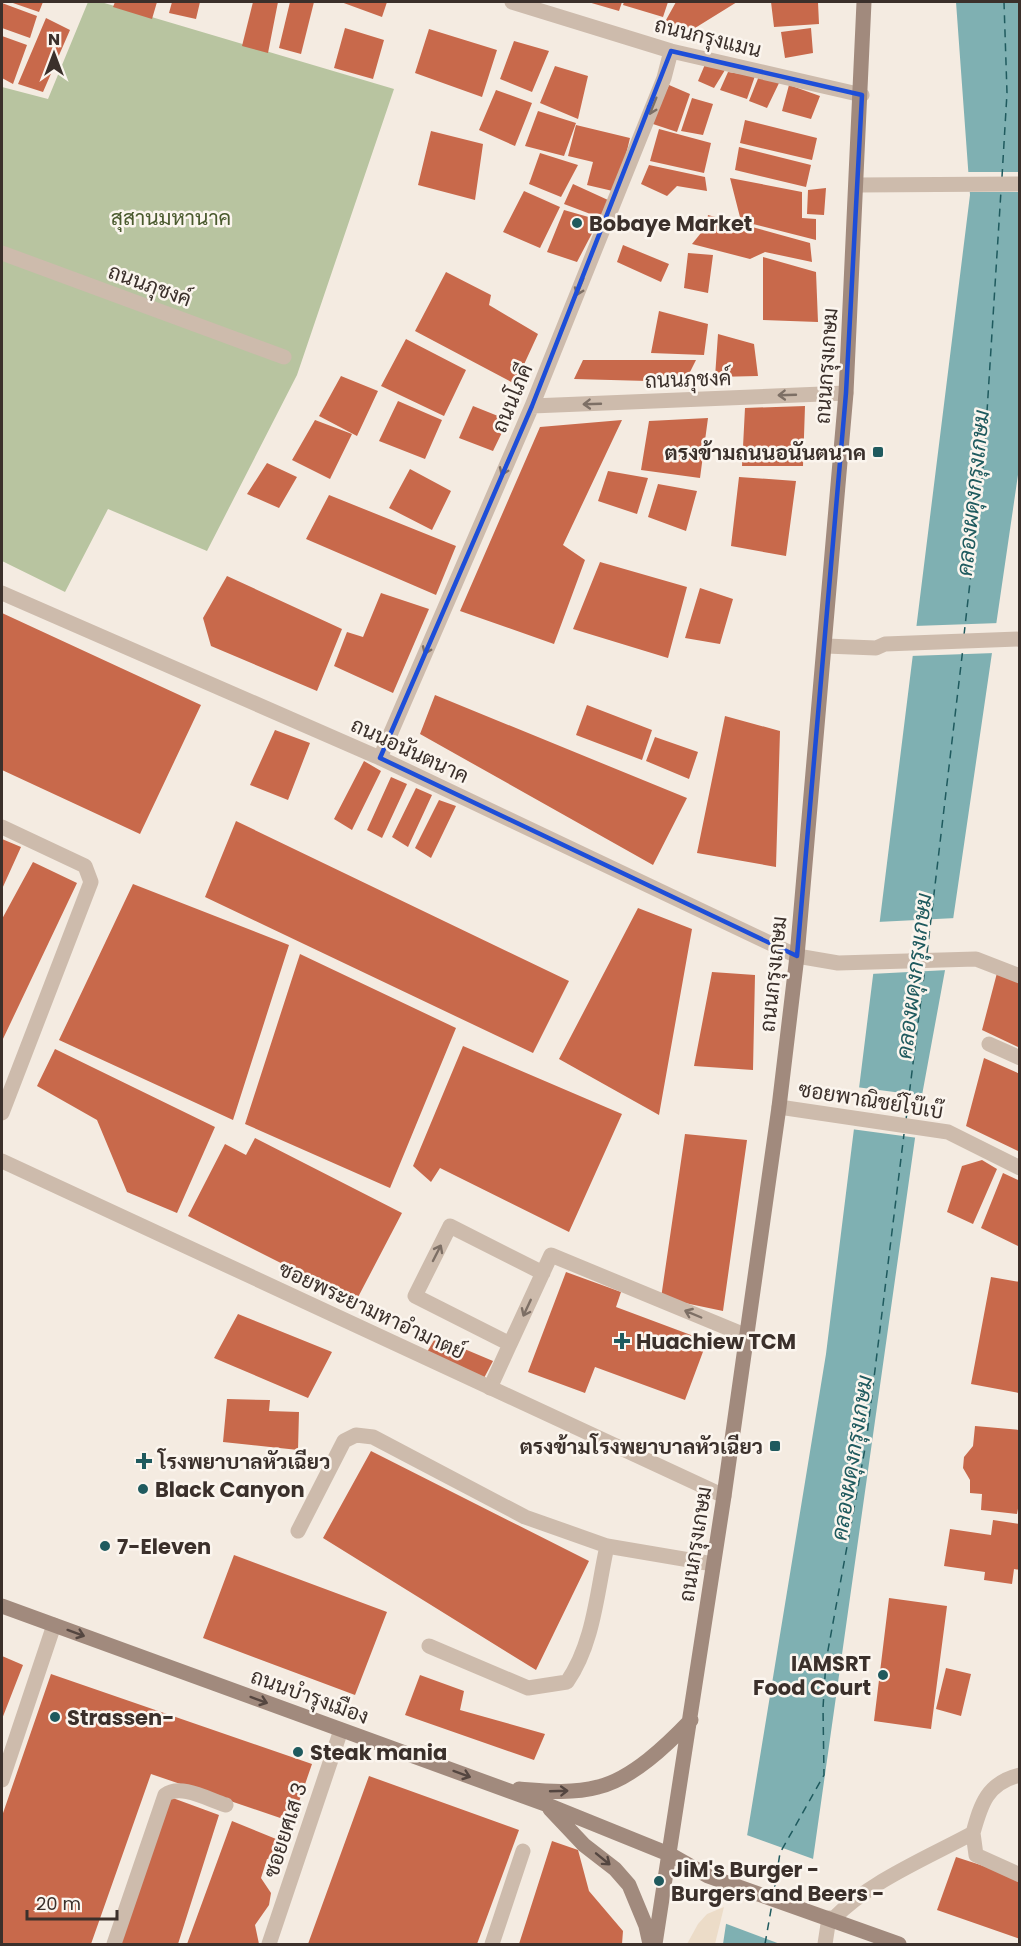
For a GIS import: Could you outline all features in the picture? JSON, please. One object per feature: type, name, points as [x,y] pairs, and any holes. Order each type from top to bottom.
[{"type":"main road","name":"ถนนกรุงเกษม","points":[[655,1944],[671,1855],[747,1336],[779,1107],[797,956],[826,646],[846,393],[862,95],[864,2]]},
{"type":"main road","name":"ถนนบำรุงเมือง","points":[[2,1606],[546,1804],[671,1855],[708,1876],[899,1944]]},
{"type":"main road","points":[[501,1788],[556,1791],[599,1787],[638,1767],[656,1754],[691,1720]]},
{"type":"main road","points":[[546,1804],[584,1845],[615,1869],[629,1885],[646,1926],[650,1944]]},
{"type":"street","name":"ถนนกรุงแมน","points":[[512,2],[671,51],[862,95]]},
{"type":"street","name":"ถนนโภคี","points":[[380,758],[532,406],[664,78],[671,51]]},
{"type":"street","points":[[857,185],[1020,184]]},
{"type":"street","name":"ถนนภุชงค์","points":[[2,252],[284,357]]},
{"type":"street","name":"ถนนภุชงค์","points":[[532,406],[846,393]]},
{"type":"street","name":"ถนนอนันตนาค","points":[[2,592],[380,758],[797,956],[838,963],[976,959],[1020,976]]},
{"type":"street","points":[[826,646],[876,648],[885,644],[1020,639]]},
{"type":"street","points":[[2,827],[85,866],[91,882],[2,1113]]},
{"type":"street","points":[[989,1044],[1020,1058]]},
{"type":"street","name":"ซอยพาณิชย์โบ๊เบ๊","points":[[779,1107],[820,1111],[948,1132],[1020,1168]]},
{"type":"street","name":"ซอยพระยามหาอำมาตย์","points":[[2,1161],[724,1496]]},
{"type":"street","points":[[510,1344],[415,1296],[450,1226],[543,1273]]},
{"type":"street","points":[[490,1388],[551,1255],[747,1336]]},
{"type":"street","points":[[298,1531],[344,1440],[356,1435],[373,1437],[525,1517],[607,1546],[713,1564]]},
{"type":"street","points":[[429,1646],[528,1688],[567,1682],[577,1668],[595,1613],[607,1546]]},
{"type":"street","points":[[2,1780],[54,1625]]},
{"type":"street","name":"ซอยยศเส 3","points":[[269,1944],[341,1730]]},
{"type":"street","points":[[1020,1775],[1003,1779],[982,1801],[973,1833],[976,1855],[1020,1875]]},
{"type":"street","points":[[114,1944],[165,1795],[171,1790],[180,1790],[226,1805]]},
{"type":"street","points":[[825,1944],[831,1919],[847,1905],[871,1888],[973,1833]]},
{"type":"street","points":[[492,1944],[523,1851]]},
{"type":"highlighted area","points":[[671,51],[862,95],[846,393],[797,956],[380,758],[532,406]]},
{"type":"green space","name":"สุสานมหานาค","points":[[88,2],[101,2],[394,89],[297,375],[207,551],[108,509],[65,592],[2,561],[2,87],[48,99]]},
{"type":"shaded area","points":[[724,1907],[715,1944],[687,1944],[698,1924],[707,1914]]},
{"type":"water","name":"คลองผดุงกรุงเกษม","points":[[956,2],[1019,2],[1019,468],[948,954],[918,1117],[801,1944],[723,1944],[732,1884],[747,1836],[826,1354],[970,195]]},
{"type":"pier","points":[[966,172],[1019,172],[1019,192],[967,192]]},
{"type":"pier","points":[[1000,623],[995,653],[910,656],[914,626]]},
{"type":"pier","points":[[956,918],[948,970],[870,974],[877,922]]},
{"type":"pier","points":[[856,1087],[925,1096],[918,1138],[851,1129]]},
{"type":"pier","points":[[744,1834],[816,1860],[804,1944],[780,1944],[724,1923]]},
{"type":"building","points":[[10,2],[43,2],[39,12]]},
{"type":"building","points":[[115,2],[157,2],[152,19],[113,7]]},
{"type":"building","points":[[172,2],[200,2],[196,19],[169,13]]},
{"type":"building","points":[[253,2],[278,2],[268,53],[242,46]]},
{"type":"building","points":[[290,2],[314,2],[301,54],[279,48]]},
{"type":"building","points":[[341,2],[387,2],[382,17]]},
{"type":"building","points":[[588,2],[622,2],[619,11]]},
{"type":"building","points":[[624,2],[668,2],[663,17],[623,5]]},
{"type":"building","points":[[676,2],[737,2],[695,28],[661,29]]},
{"type":"building","points":[[771,2],[818,2],[819,24],[774,27]]},
{"type":"building","points":[[2,3],[37,16],[30,38],[2,28]]},
{"type":"building","points":[[46,18],[70,30],[43,92],[18,84]]},
{"type":"building","points":[[345,28],[384,40],[373,79],[334,68]]},
{"type":"building","points":[[811,28],[813,53],[785,58],[781,32]]},
{"type":"building","points":[[429,29],[497,50],[482,97],[415,73]]},
{"type":"building","points":[[2,36],[27,45],[13,84],[2,78]]},
{"type":"building","points":[[514,41],[549,51],[532,92],[500,79]]},
{"type":"building","points":[[706,62],[725,70],[714,88],[698,81]]},
{"type":"building","points":[[555,66],[588,76],[578,119],[540,103]]},
{"type":"building","points":[[728,72],[755,76],[747,99],[720,90]]},
{"type":"building","points":[[759,76],[779,83],[767,108],[749,101]]},
{"type":"building","points":[[669,85],[690,94],[677,132],[650,123]]},
{"type":"building","points":[[789,85],[820,96],[811,119],[782,111]]},
{"type":"building","points":[[496,90],[532,103],[515,146],[479,130]]},
{"type":"building","points":[[692,98],[713,104],[703,135],[681,131]]},
{"type":"building","points":[[538,111],[576,123],[564,156],[525,146]]},
{"type":"building","points":[[745,120],[817,138],[812,160],[740,143]]},
{"type":"building","points":[[576,125],[630,138],[617,192],[587,185],[593,162],[568,156]]},
{"type":"building","points":[[659,129],[711,143],[704,173],[650,161]]},
{"type":"building","points":[[431,131],[483,144],[475,200],[418,185]]},
{"type":"building","points":[[739,147],[811,165],[806,187],[735,170]]},
{"type":"building","points":[[540,153],[578,165],[561,197],[529,184]]},
{"type":"building","points":[[649,165],[705,177],[707,191],[677,186],[667,196],[641,184]]},
{"type":"building","points":[[730,178],[802,192],[802,218],[816,219],[816,240],[741,221]]},
{"type":"building","points":[[573,184],[608,200],[601,218],[564,204]]},
{"type":"building","points":[[826,188],[824,215],[807,214],[808,190]]},
{"type":"building","points":[[524,191],[560,207],[540,248],[503,232]]},
{"type":"building","points":[[564,210],[599,220],[577,262],[547,252]]},
{"type":"building","points":[[708,215],[810,243],[812,262],[765,252],[750,259],[692,244],[705,228]]},
{"type":"building","points":[[623,245],[669,264],[661,282],[617,262]]},
{"type":"building","points":[[688,253],[713,255],[708,293],[684,288]]},
{"type":"building","points":[[763,257],[816,272],[818,322],[763,320]]},
{"type":"building","points":[[446,272],[491,295],[489,305],[538,334],[515,384],[415,331]]},
{"type":"building","points":[[659,311],[708,324],[704,355],[651,353]]},
{"type":"building","points":[[718,334],[754,344],[758,376],[715,377]]},
{"type":"building","points":[[406,339],[466,370],[444,416],[381,386]]},
{"type":"building","points":[[583,360],[696,360],[685,382],[574,379]]},
{"type":"building","points":[[341,376],[378,391],[357,436],[319,416]]},
{"type":"building","points":[[398,401],[442,420],[425,459],[379,441]]},
{"type":"building","points":[[473,406],[508,420],[493,451],[459,438]]},
{"type":"building","points":[[805,406],[803,466],[742,466],[745,408]]},
{"type":"building","points":[[708,418],[700,478],[641,470],[649,421]]},
{"type":"building","points":[[315,420],[352,434],[330,479],[292,460]]},
{"type":"building","points":[[622,420],[563,545],[585,560],[554,644],[460,611],[540,427]]},
{"type":"building","points":[[267,463],[297,477],[279,508],[247,494]]},
{"type":"building","points":[[410,469],[451,491],[432,530],[389,508]]},
{"type":"building","points":[[608,471],[648,478],[637,514],[598,501]]},
{"type":"building","points":[[739,477],[796,481],[786,556],[731,546]]},
{"type":"building","points":[[658,484],[697,491],[686,531],[648,517]]},
{"type":"building","points":[[329,495],[456,546],[436,595],[306,539]]},
{"type":"building","points":[[600,562],[687,587],[668,658],[573,629]]},
{"type":"building","points":[[227,576],[342,629],[317,691],[211,646],[203,618]]},
{"type":"building","points":[[700,588],[733,599],[720,644],[685,638]]},
{"type":"building","points":[[381,593],[429,609],[393,693],[334,666],[347,632],[363,637]]},
{"type":"building","points":[[2,613],[201,705],[140,834],[2,770]]},
{"type":"building","points":[[435,695],[687,798],[653,865],[420,734]]},
{"type":"building","points":[[587,705],[652,730],[642,760],[576,735]]},
{"type":"building","points":[[725,716],[780,731],[776,867],[697,853]]},
{"type":"building","points":[[275,730],[310,743],[288,800],[250,785]]},
{"type":"building","points":[[655,737],[698,752],[689,779],[646,761]]},
{"type":"building","points":[[364,761],[381,771],[352,830],[334,819]]},
{"type":"building","points":[[391,777],[407,784],[382,838],[367,830]]},
{"type":"building","points":[[416,788],[432,795],[408,847],[392,837]]},
{"type":"building","points":[[439,800],[456,806],[431,858],[415,848]]},
{"type":"building","points":[[236,821],[569,981],[533,1053],[205,897]]},
{"type":"building","points":[[2,839],[21,847],[2,889]]},
{"type":"building","points":[[33,862],[77,883],[2,1041],[2,919]]},
{"type":"building","points":[[133,884],[289,945],[233,1120],[59,1040]]},
{"type":"building","points":[[638,908],[692,929],[659,1115],[559,1059]]},
{"type":"building","points":[[300,954],[456,1028],[390,1188],[245,1124]]},
{"type":"building","points":[[712,972],[755,975],[753,1070],[694,1066]]},
{"type":"building","points":[[997,973],[1020,982],[1020,1048],[982,1030]]},
{"type":"building","points":[[463,1046],[622,1114],[569,1232],[440,1168],[431,1182],[413,1166]]},
{"type":"building","points":[[55,1049],[215,1127],[177,1213],[127,1192],[97,1120],[37,1086]]},
{"type":"building","points":[[984,1058],[1020,1074],[1020,1152],[966,1126]]},
{"type":"building","points":[[685,1134],[747,1140],[723,1311],[661,1298]]},
{"type":"building","points":[[255,1138],[402,1213],[356,1301],[188,1216],[225,1144],[246,1155]]},
{"type":"building","points":[[982,1160],[997,1169],[973,1224],[947,1212],[962,1166]]},
{"type":"building","points":[[1003,1173],[1020,1181],[1020,1247],[981,1228]]},
{"type":"building","points":[[566,1272],[621,1292],[616,1307],[707,1341],[685,1400],[595,1367],[585,1393],[528,1372]]},
{"type":"building","points":[[991,1277],[1020,1282],[1019,1393],[971,1384]]},
{"type":"building","points":[[238,1314],[332,1352],[308,1398],[214,1358]]},
{"type":"building","points":[[436,1337],[493,1361],[484,1378],[427,1352]]},
{"type":"building","points":[[227,1399],[270,1400],[269,1411],[299,1412],[298,1450],[223,1442]]},
{"type":"building","points":[[975,1426],[1020,1430],[1020,1498],[1017,1514],[981,1510],[982,1494],[970,1493],[970,1480],[963,1468],[964,1457],[973,1446]]},
{"type":"building","points":[[371,1451],[589,1561],[536,1670],[323,1538]]},
{"type":"building","points":[[993,1520],[1020,1524],[1020,1570],[1014,1569],[1012,1584],[984,1580],[985,1572],[944,1566],[950,1529],[991,1535]]},
{"type":"building","points":[[234,1555],[387,1612],[355,1695],[203,1638]]},
{"type":"building","points":[[889,1598],[947,1606],[931,1729],[874,1721]]},
{"type":"building","points":[[2,1656],[23,1665],[2,1719]]},
{"type":"building","points":[[946,1668],[971,1674],[961,1716],[936,1709]]},
{"type":"building","points":[[51,1674],[312,1764],[292,1822],[151,1774],[91,1944],[2,1944],[2,1816]]},
{"type":"building","points":[[420,1675],[464,1691],[460,1710],[545,1734],[534,1760],[405,1715]]},
{"type":"building","points":[[369,1776],[519,1830],[477,1944],[308,1944]]},
{"type":"building","points":[[170,1797],[219,1815],[178,1944],[117,1944]]},
{"type":"building","points":[[232,1821],[281,1841],[278,1857],[267,1859],[261,1878],[271,1893],[269,1905],[255,1925],[259,1944],[187,1944]]},
{"type":"building","points":[[552,1841],[578,1850],[589,1891],[623,1931],[622,1944],[519,1944]]},
{"type":"building","points":[[956,1857],[1020,1878],[1020,1939],[937,1910]]},
{"type":"ferry route","points":[[1002,177],[1007,93],[1004,2]]},
{"type":"ferry route","points":[[964,635],[984,459],[1001,191]]},
{"type":"ferry route","points":[[927,953],[963,648]]},
{"type":"ferry route","points":[[906,1120],[925,967]]},
{"type":"ferry route","points":[[774,1891],[780,1853],[824,1775],[823,1708],[826,1661],[866,1443],[904,1134]]},
{"type":"ferry route","points":[[765,1944],[772,1904]]},
{"type":"place","name":"Bobaye Market","points":[[577,223]]},
{"type":"place","name":"ตรงข้ามถนนอนันตนาค","points":[[878,452]]},
{"type":"place","name":"Huachiew TCM","points":[[622,1341]]},
{"type":"place","name":"ตรงข้ามโรงพยาบาลหัวเฉียว","points":[[775,1446]]},
{"type":"place","name":"โรงพยาบาลหัวเฉียว","points":[[144,1461]]},
{"type":"place","name":"Black Canyon","points":[[143,1489]]},
{"type":"place","name":"7-Eleven","points":[[105,1546]]},
{"type":"place","name":"IAMSRT Food Court","points":[[883,1675]]},
{"type":"place","name":"Strassen-","points":[[55,1717]]},
{"type":"place","name":"Steak mania","points":[[298,1752]]},
{"type":"place","name":"JiM's Burger - Burgers and Beers -","points":[[659,1881]]}]
